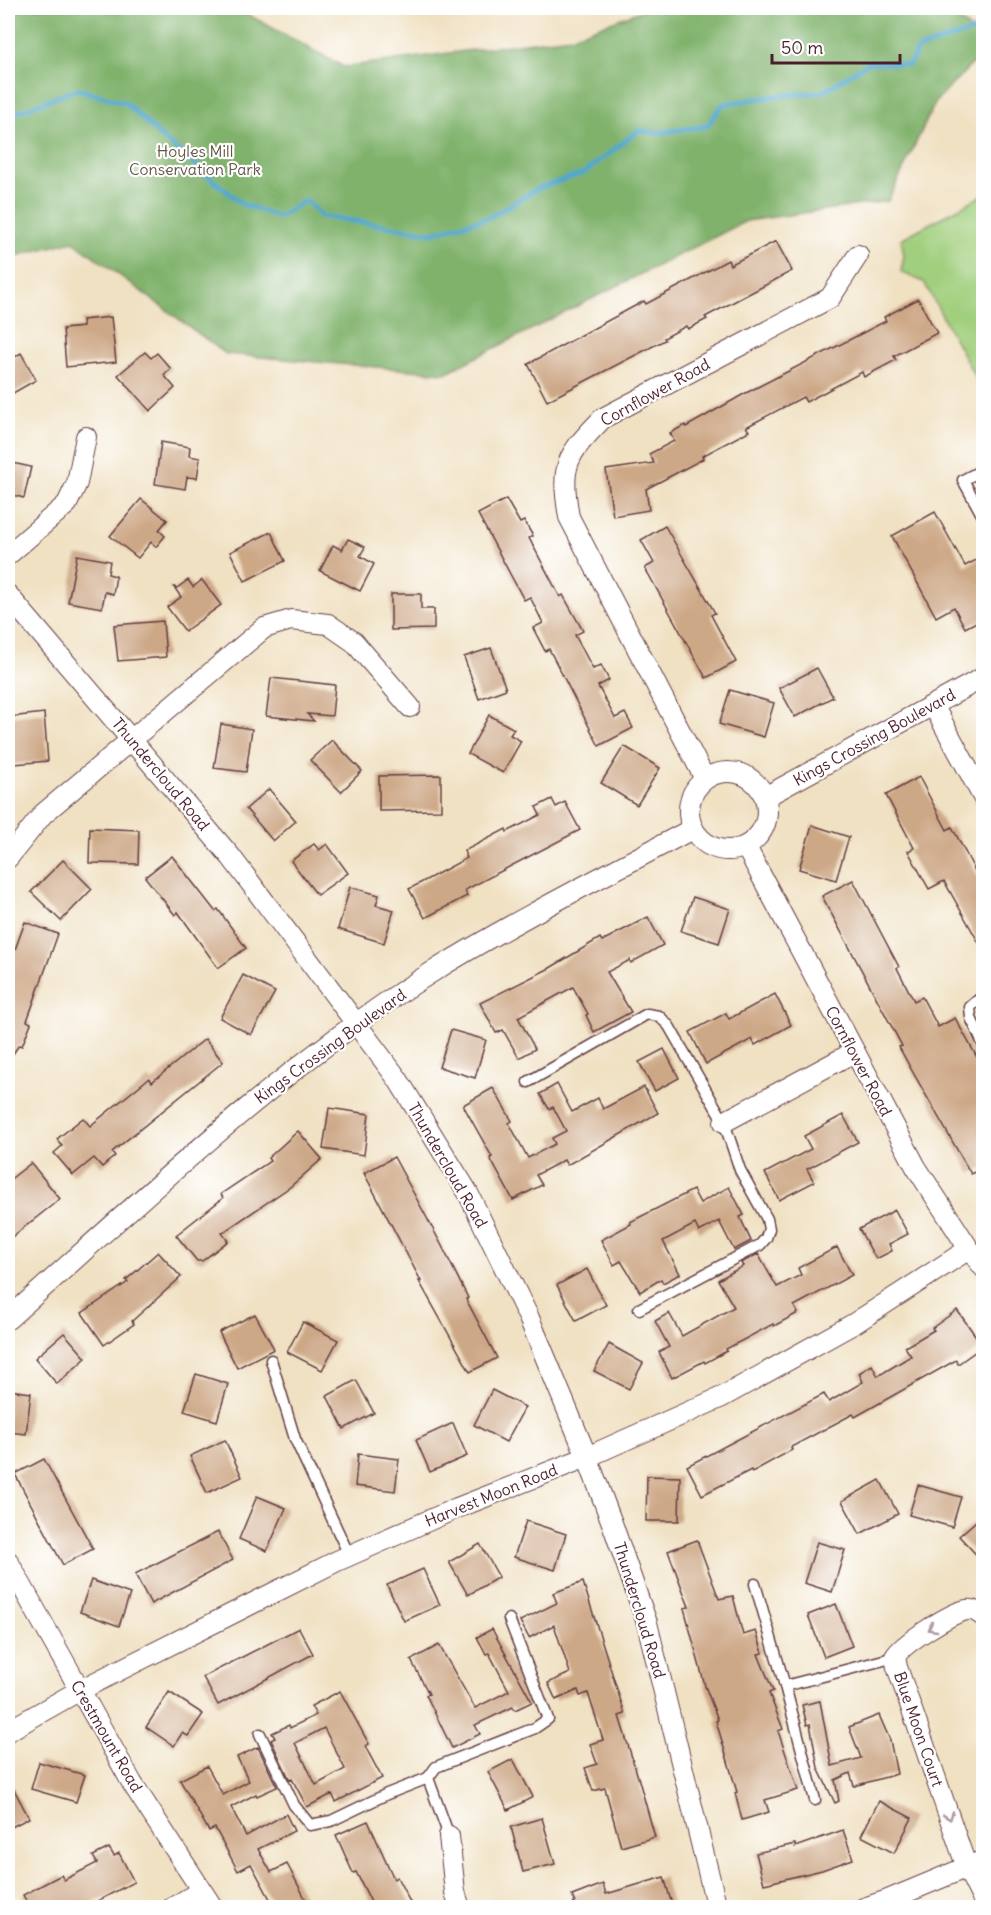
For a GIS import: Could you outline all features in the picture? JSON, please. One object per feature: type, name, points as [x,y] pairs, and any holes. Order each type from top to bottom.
[{"type":"street","name":"Cornflower Road","points":[[705,779],[569,517],[564,490],[566,465],[582,440],[603,418],[830,298],[858,255]]},
{"type":"street","points":[[8,555],[67,504],[77,483],[86,437]]},
{"type":"street","name":"Thundercloud Road","points":[[8,595],[231,856],[397,1078],[467,1191],[529,1318],[587,1457],[647,1623],[683,1762],[717,1908]]},
{"type":"street","points":[[8,858],[43,814],[264,628],[291,620],[328,624],[354,642],[410,707]]},
{"type":"street","name":"Kings Crossing Boulevard","points":[[765,797],[984,677]]},
{"type":"street","points":[[933,705],[984,799]]},
{"type":"street","points":[[721,772],[739,773],[755,782],[765,797],[765,825],[746,847],[725,851],[705,844],[692,829],[689,801],[705,779],[721,772]]},
{"type":"street","name":"Kings Crossing Boulevard","points":[[8,1319],[245,1109],[358,1023],[429,974],[487,940],[692,829]]},
{"type":"street","name":"Cornflower Road","points":[[746,847],[916,1167],[969,1250],[984,1268]]},
{"type":"street","points":[[724,1122],[854,1052]]},
{"type":"street","name":"Harvest Moon Road","points":[[8,1731],[80,1690],[349,1555],[457,1508],[587,1457],[722,1397],[855,1323],[969,1250]]},
{"type":"street","name":"Crestmount Road","points":[[8,1561],[132,1783],[213,1908]]},
{"type":"street","name":"Blue Moon Court","points":[[981,1609],[957,1613],[906,1643],[895,1657],[975,1864],[984,1902]]},
{"type":"street","points":[[449,1836],[455,1892],[460,1908]]},
{"type":"street","points":[[864,1908],[975,1864]]},
{"type":"street","points":[[172,1908],[201,1891]]},
{"type":"lane","points":[[984,469],[963,480],[984,518]]},
{"type":"lane","points":[[984,994],[970,1007],[971,1018],[984,1046]]},
{"type":"lane","points":[[528,1082],[647,1014],[659,1016],[669,1026],[724,1122],[740,1170],[767,1219],[766,1238],[760,1245],[639,1309]]},
{"type":"lane","points":[[271,1360],[295,1439],[349,1555]]},
{"type":"lane","points":[[755,1584],[815,1800]]},
{"type":"lane","points":[[260,1734],[294,1805],[310,1825],[331,1821],[387,1794],[428,1778],[436,1767],[535,1728],[548,1719],[509,1619]]},
{"type":"lane","points":[[785,1686],[895,1657]]},
{"type":"lane","points":[[428,1778],[449,1836]]},
{"type":"green space","name":"Hoyles Mill Conservation Park","points":[[8,8],[236,8],[344,67],[571,37],[648,8],[946,8],[983,41],[984,52],[936,101],[888,201],[746,221],[445,373],[226,354],[73,241],[8,258]]},
{"type":"green space","points":[[983,195],[983,392],[924,282],[901,272],[904,255],[901,239]]},
{"type":"building","points":[[776,241],[792,271],[705,317],[707,319],[688,329],[686,326],[664,338],[665,340],[547,401],[528,364],[644,301],[646,304],[728,260],[730,265]]},
{"type":"building","points":[[918,299],[937,333],[894,356],[896,360],[864,377],[862,372],[806,402],[803,397],[746,427],[749,431],[702,456],[703,459],[646,489],[649,510],[613,516],[606,470],[654,463],[649,454],[674,441],[670,433],[685,425],[686,427],[744,394],[886,321],[884,317]]},
{"type":"building","points":[[111,317],[116,362],[66,367],[63,329],[83,327],[82,320]]},
{"type":"building","points":[[145,352],[151,358],[157,353],[171,369],[164,375],[175,388],[150,411],[118,375]]},
{"type":"building","points":[[21,353],[36,380],[8,396],[8,361]]},
{"type":"building","points":[[161,442],[190,447],[189,456],[200,458],[197,478],[187,477],[185,489],[155,484]]},
{"type":"building","points":[[8,462],[31,467],[24,498],[8,494]]},
{"type":"building","points":[[141,499],[167,520],[159,530],[165,536],[156,547],[151,542],[138,558],[110,536]]},
{"type":"building","points":[[506,499],[520,523],[524,521],[533,536],[529,538],[560,597],[563,595],[583,631],[575,635],[593,669],[601,665],[609,680],[598,686],[615,718],[625,713],[633,728],[599,746],[549,649],[545,651],[533,628],[543,623],[530,597],[524,600],[478,514]]},
{"type":"building","points":[[935,512],[965,566],[984,556],[984,618],[965,628],[954,607],[936,617],[892,536]]},
{"type":"building","points":[[665,526],[715,613],[711,615],[736,662],[706,678],[645,568],[654,563],[641,540]]},
{"type":"building","points":[[271,532],[285,561],[245,581],[230,552]]},
{"type":"building","points":[[348,539],[365,547],[360,556],[374,564],[360,591],[320,571],[333,545],[342,550]]},
{"type":"building","points":[[77,555],[110,561],[108,574],[116,576],[113,594],[105,592],[102,608],[68,602]]},
{"type":"building","points":[[188,580],[193,587],[202,580],[221,605],[185,631],[167,607],[181,597],[174,587],[177,588]]},
{"type":"building","points":[[391,594],[421,594],[421,609],[434,609],[434,629],[391,630]]},
{"type":"building","points":[[163,621],[166,657],[118,661],[114,625]]},
{"type":"building","points":[[491,648],[506,689],[479,699],[464,657]]},
{"type":"building","points":[[817,668],[833,697],[795,717],[779,688]]},
{"type":"building","points":[[271,678],[335,685],[332,716],[307,714],[314,721],[266,716]]},
{"type":"building","points":[[730,690],[774,703],[764,737],[719,724]]},
{"type":"building","points":[[44,713],[48,761],[14,764],[10,717]]},
{"type":"building","points":[[489,715],[514,729],[510,735],[521,741],[503,773],[468,754]]},
{"type":"building","points":[[221,724],[252,729],[246,772],[214,768]]},
{"type":"building","points":[[332,740],[362,771],[341,792],[310,760]]},
{"type":"building","points":[[624,746],[660,768],[637,805],[601,783]]},
{"type":"building","points":[[441,775],[441,810],[379,811],[379,776]]},
{"type":"building","points":[[919,777],[947,830],[952,827],[984,888],[984,952],[944,881],[929,889],[908,851],[914,848],[886,795]]},
{"type":"building","points":[[269,789],[296,821],[273,841],[246,809]]},
{"type":"building","points":[[552,799],[556,807],[565,802],[580,830],[465,890],[467,896],[425,918],[409,889],[467,858],[464,851],[506,829],[507,832],[540,815],[536,807]]},
{"type":"building","points":[[812,825],[849,837],[836,880],[799,869]]},
{"type":"building","points":[[90,828],[139,830],[138,864],[89,863]]},
{"type":"building","points":[[314,844],[319,850],[327,844],[348,873],[317,895],[291,861]]},
{"type":"building","points":[[172,856],[215,911],[218,909],[246,948],[218,968],[178,912],[175,915],[145,877]]},
{"type":"building","points":[[63,860],[92,889],[61,921],[31,892]]},
{"type":"building","points":[[853,880],[899,967],[897,968],[914,1001],[922,997],[938,1027],[955,1018],[984,1070],[984,1167],[971,1174],[899,1047],[902,1046],[822,896]]},
{"type":"building","points":[[350,887],[379,895],[376,905],[394,910],[384,943],[338,929]]},
{"type":"building","points":[[693,897],[730,909],[719,943],[681,931]]},
{"type":"building","points":[[648,917],[663,945],[631,963],[630,960],[607,972],[631,1012],[594,1032],[586,1015],[588,1014],[573,987],[518,1017],[535,1049],[519,1058],[503,1030],[496,1033],[480,1003],[550,968],[600,938],[602,941]]},
{"type":"building","points":[[25,922],[58,934],[27,1021],[31,1023],[22,1046],[19,1045],[8,1061],[8,969]]},
{"type":"building","points":[[243,975],[275,992],[251,1035],[220,1018]]},
{"type":"building","points":[[775,994],[791,1025],[755,1045],[752,1039],[706,1064],[690,1032],[726,1013],[729,1019]]},
{"type":"building","points":[[451,1030],[486,1040],[475,1078],[439,1067]]},
{"type":"building","points":[[205,1039],[223,1062],[112,1152],[115,1156],[102,1167],[94,1158],[73,1175],[54,1153],[62,1146],[57,1139],[83,1118],[90,1126],[149,1078],[152,1082]]},
{"type":"building","points":[[664,1049],[679,1078],[655,1091],[639,1062]]},
{"type":"building","points":[[557,1084],[572,1112],[598,1098],[603,1109],[644,1087],[658,1113],[567,1165],[564,1160],[536,1175],[542,1185],[513,1200],[463,1105],[493,1088],[512,1121],[509,1123],[528,1158],[555,1144],[552,1138],[566,1131],[553,1107],[549,1109],[540,1094]]},
{"type":"building","points":[[329,1108],[369,1114],[364,1155],[323,1149]]},
{"type":"building","points":[[843,1115],[858,1142],[807,1169],[814,1182],[779,1200],[765,1173],[811,1149],[804,1136]]},
{"type":"building","points":[[298,1131],[322,1159],[290,1187],[222,1233],[228,1241],[202,1261],[197,1261],[176,1235],[223,1198],[221,1194],[270,1161],[268,1158]]},
{"type":"building","points":[[394,1157],[441,1244],[468,1298],[466,1299],[497,1358],[470,1372],[419,1281],[421,1281],[364,1173]]},
{"type":"building","points":[[31,1163],[60,1199],[8,1240],[8,1181]]},
{"type":"building","points":[[729,1187],[744,1215],[740,1217],[751,1241],[734,1250],[719,1221],[699,1232],[695,1224],[663,1241],[680,1274],[663,1283],[661,1279],[640,1292],[621,1261],[614,1265],[601,1240],[631,1224],[630,1222],[693,1190],[700,1203]]},
{"type":"building","points":[[895,1210],[908,1234],[889,1244],[892,1251],[876,1259],[859,1229]]},
{"type":"building","points":[[837,1247],[852,1275],[794,1306],[798,1313],[672,1378],[659,1352],[669,1347],[655,1321],[669,1313],[682,1336],[734,1307],[718,1280],[743,1266],[741,1263],[758,1254],[777,1287],[801,1275],[798,1268]]},
{"type":"building","points":[[158,1252],[181,1277],[132,1321],[134,1324],[104,1345],[82,1313],[128,1282],[126,1280]]},
{"type":"building","points":[[587,1269],[606,1305],[576,1321],[557,1285]]},
{"type":"building","points":[[957,1310],[983,1346],[958,1364],[956,1360],[855,1417],[853,1414],[791,1447],[792,1450],[752,1472],[751,1470],[702,1495],[687,1466],[824,1394],[829,1402],[863,1382],[859,1373],[872,1365],[878,1376],[911,1356],[905,1347],[934,1330],[932,1328]]},
{"type":"building","points":[[255,1314],[274,1349],[237,1368],[219,1332]]},
{"type":"building","points":[[303,1322],[338,1340],[322,1370],[287,1352]]},
{"type":"building","points":[[64,1333],[86,1358],[57,1384],[35,1358]]},
{"type":"building","points":[[609,1344],[643,1363],[629,1389],[594,1371]]},
{"type":"building","points":[[196,1374],[228,1384],[217,1421],[184,1411]]},
{"type":"building","points":[[356,1380],[374,1413],[344,1429],[327,1396]]},
{"type":"building","points":[[8,1390],[31,1393],[26,1434],[8,1432]]},
{"type":"building","points":[[492,1390],[525,1407],[506,1442],[474,1425]]},
{"type":"building","points":[[453,1423],[467,1456],[430,1472],[416,1440]]},
{"type":"building","points":[[225,1440],[242,1477],[207,1493],[190,1456]]},
{"type":"building","points":[[358,1454],[399,1459],[395,1491],[355,1486]]},
{"type":"building","points":[[44,1459],[93,1549],[63,1565],[15,1474]]},
{"type":"building","points":[[647,1476],[680,1477],[679,1521],[646,1521]]},
{"type":"building","points":[[880,1480],[898,1514],[860,1534],[842,1501]]},
{"type":"building","points":[[918,1485],[961,1497],[952,1527],[909,1515]]},
{"type":"building","points":[[257,1496],[286,1508],[267,1551],[239,1539]]},
{"type":"building","points":[[984,1514],[984,1563],[959,1536]]},
{"type":"building","points":[[526,1521],[566,1534],[555,1570],[514,1557]]},
{"type":"building","points":[[218,1532],[233,1560],[151,1604],[135,1574]]},
{"type":"building","points":[[697,1540],[719,1599],[733,1596],[743,1635],[756,1631],[763,1653],[758,1654],[773,1691],[769,1693],[783,1729],[778,1731],[798,1790],[765,1800],[769,1812],[742,1820],[735,1793],[737,1792],[716,1721],[718,1720],[705,1686],[684,1608],[689,1607],[668,1551]]},
{"type":"building","points":[[817,1542],[845,1550],[832,1592],[804,1583]]},
{"type":"building","points":[[480,1544],[499,1577],[468,1595],[449,1562]]},
{"type":"building","points":[[423,1569],[440,1605],[404,1621],[387,1585]]},
{"type":"building","points":[[91,1580],[130,1594],[119,1626],[80,1612]]},
{"type":"building","points":[[583,1582],[625,1714],[619,1716],[655,1837],[621,1847],[605,1788],[593,1791],[585,1768],[597,1764],[590,1744],[603,1740],[588,1693],[580,1696],[578,1690],[556,1700],[548,1683],[570,1673],[554,1625],[529,1638],[520,1621],[557,1603],[553,1593]]},
{"type":"building","points":[[836,1604],[852,1646],[824,1657],[808,1615]]},
{"type":"building","points":[[299,1628],[313,1654],[218,1705],[203,1677]]},
{"type":"building","points":[[492,1629],[532,1702],[515,1710],[513,1707],[475,1725],[480,1734],[452,1748],[426,1695],[429,1694],[411,1660],[439,1645],[475,1708],[509,1691],[489,1653],[486,1654],[477,1637]]},
{"type":"building","points":[[340,1691],[369,1744],[365,1746],[382,1778],[336,1802],[332,1794],[307,1807],[292,1779],[290,1780],[271,1740],[275,1738],[272,1733],[289,1725],[290,1728],[316,1715],[311,1706]],"holes":[[[324,1728],[345,1769],[316,1785],[295,1743]]]},
{"type":"building","points":[[169,1692],[203,1714],[188,1736],[182,1733],[174,1746],[146,1727]]},
{"type":"building","points":[[820,1701],[832,1766],[861,1758],[849,1727],[879,1715],[890,1740],[897,1774],[854,1786],[850,1773],[835,1780],[839,1801],[835,1803],[818,1768],[810,1724],[807,1725],[802,1705]]},
{"type":"building","points":[[258,1747],[277,1787],[257,1796],[256,1794],[231,1807],[246,1836],[286,1814],[294,1831],[258,1849],[271,1872],[287,1864],[306,1900],[293,1908],[275,1908],[251,1864],[238,1871],[215,1828],[209,1831],[180,1780],[207,1766],[223,1795],[249,1781],[237,1757]]},
{"type":"building","points":[[513,1759],[533,1797],[508,1810],[488,1772]]},
{"type":"building","points":[[39,1762],[85,1775],[76,1802],[31,1789]]},
{"type":"building","points":[[8,1778],[29,1818],[8,1829]]},
{"type":"building","points":[[879,1801],[912,1818],[894,1853],[861,1836]]},
{"type":"building","points":[[542,1818],[555,1864],[523,1872],[511,1827]]},
{"type":"building","points":[[368,1821],[394,1879],[397,1877],[413,1908],[374,1908],[356,1872],[353,1873],[336,1835]]},
{"type":"building","points":[[843,1830],[853,1859],[822,1870],[764,1884],[756,1853],[795,1844],[795,1847]]},
{"type":"building","points":[[109,1848],[114,1856],[119,1853],[134,1882],[84,1908],[30,1908],[23,1895],[61,1875],[64,1880],[97,1863],[93,1856]]},
{"type":"building","points":[[664,1877],[673,1908],[573,1908],[575,1903],[572,1896],[603,1884],[606,1894]]},
{"type":"waterway","points":[[8,116],[77,89],[126,103],[159,135],[242,204],[279,217],[306,200],[321,216],[432,233],[490,217],[539,188],[584,173],[639,130],[656,133],[707,126],[723,104],[823,92],[869,62],[909,65],[918,49],[984,27]]}]
